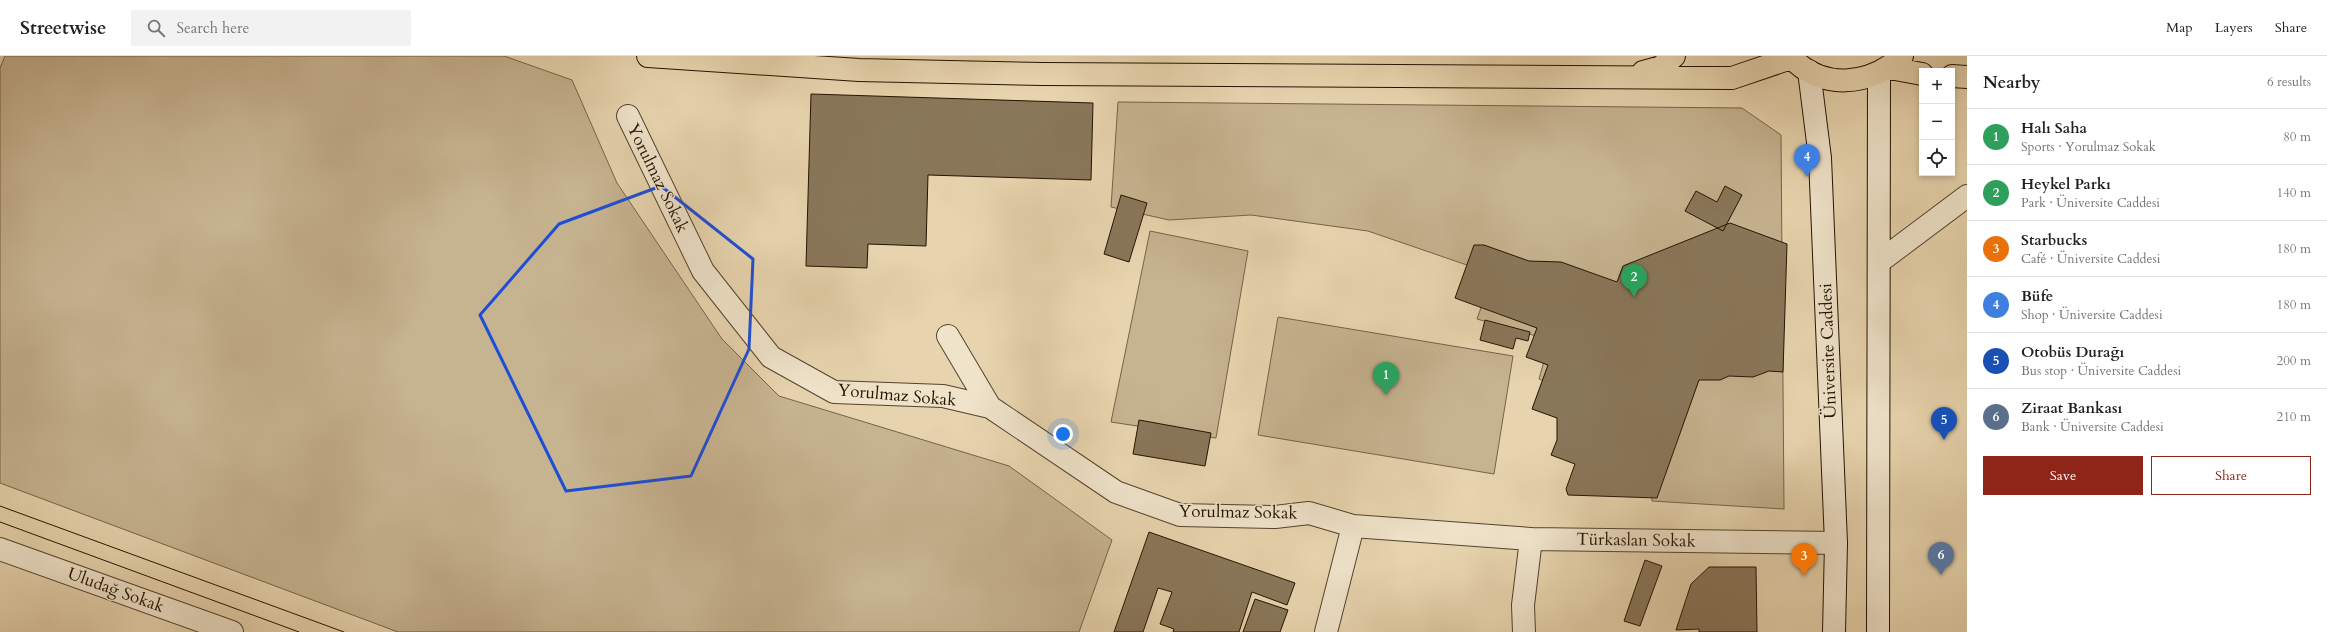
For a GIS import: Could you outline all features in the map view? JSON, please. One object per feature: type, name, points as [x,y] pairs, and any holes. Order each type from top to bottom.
[{"type":"highway","points":[[648,56],[859,70],[1043,74],[1630,76],[1732,78],[1790,57],[1809,71],[1832,79],[1856,81],[1890,66],[1919,73]]},
{"type":"highway","points":[[1630,76],[1662,67],[1674,56]]},
{"type":"highway","points":[[1955,76],[1967,77]]},
{"type":"street","points":[[1878,632],[1879,262],[1890,66]]},
{"type":"street","name":"Üniversite Caddesi","points":[[1809,71],[1820,158],[1836,542],[1834,632]]},
{"type":"street","name":"Yorulmaz Sokak","points":[[628,116],[703,271],[771,357],[834,392],[943,396],[990,406],[1116,492],[1180,515],[1275,517],[1309,513],[1353,526],[1531,539]]},
{"type":"street","points":[[1879,262],[1967,196]]},
{"type":"street","points":[[948,336],[990,406]]},
{"type":"street","points":[[1326,632],[1353,526]]},
{"type":"street","points":[[1524,632],[1523,605],[1531,539]]},
{"type":"street","name":"Türkaslan Sokak","points":[[1531,539],[1836,542]]},
{"type":"street","name":"Uludağ Sokak","points":[[0,549],[232,632]]},
{"type":"highlighted area","points":[[661,186],[753,259],[749,349],[691,476],[566,491],[480,315],[559,224]]},
{"type":"shaded area","points":[[5,56],[504,56],[572,80],[617,183],[722,339],[779,396],[1009,466],[1112,540],[1079,632],[398,632],[0,483],[0,68]]},
{"type":"shaded area","points":[[1118,102],[1742,108],[1781,135],[1784,509],[1652,501],[1643,421],[1539,379],[1550,340],[1477,319],[1493,274],[1368,231],[1251,215],[1169,220],[1111,207]]},
{"type":"shaded area","points":[[1150,231],[1248,251],[1216,438],[1111,422]]},
{"type":"shaded area","points":[[1278,317],[1513,356],[1494,474],[1258,435]]},
{"type":"building","points":[[811,94],[1093,103],[1091,180],[928,175],[926,246],[868,244],[867,268],[806,266]]},
{"type":"building","points":[[1725,186],[1742,195],[1723,231],[1685,211],[1696,191],[1717,202]]},
{"type":"building","points":[[1121,195],[1147,203],[1129,262],[1104,254]]},
{"type":"building","points":[[1730,223],[1787,244],[1783,372],[1769,371],[1753,377],[1729,376],[1720,380],[1699,380],[1657,498],[1568,495],[1566,489],[1575,464],[1551,455],[1557,440],[1557,418],[1532,409],[1548,365],[1526,357],[1537,328],[1455,298],[1474,245],[1484,245],[1529,261],[1561,262],[1617,282],[1623,266]]},
{"type":"building","points":[[1485,320],[1530,332],[1528,341],[1516,338],[1513,349],[1480,340]]},
{"type":"building","points":[[1139,420],[1211,433],[1205,466],[1133,454]]},
{"type":"building","points":[[1149,532],[1295,583],[1287,605],[1252,592],[1239,632],[1173,632],[1174,629],[1160,624],[1172,592],[1158,588],[1143,632],[1114,632]]},
{"type":"building","points":[[1645,560],[1662,566],[1640,626],[1624,621]]},
{"type":"building","points":[[1709,567],[1756,567],[1757,632],[1699,632],[1699,629],[1676,630],[1691,584]]},
{"type":"building","points":[[1255,599],[1288,610],[1280,632],[1243,632]]},
{"type":"tram line","points":[[0,506],[344,632]]},
{"type":"tram line","points":[[0,522],[299,632]]},
{"type":"place","name":"Büfe","points":[[1807,177]]},
{"type":"place","name":"Heykel Parkı","points":[[1634,297]]},
{"type":"place","name":"Halı Saha","points":[[1386,395]]},
{"type":"place","name":"Otobüs Durağı","points":[[1944,440]]},
{"type":"place","name":"Ziraat Bankası","points":[[1941,575]]},
{"type":"place","name":"Starbucks","points":[[1804,576]]}]
